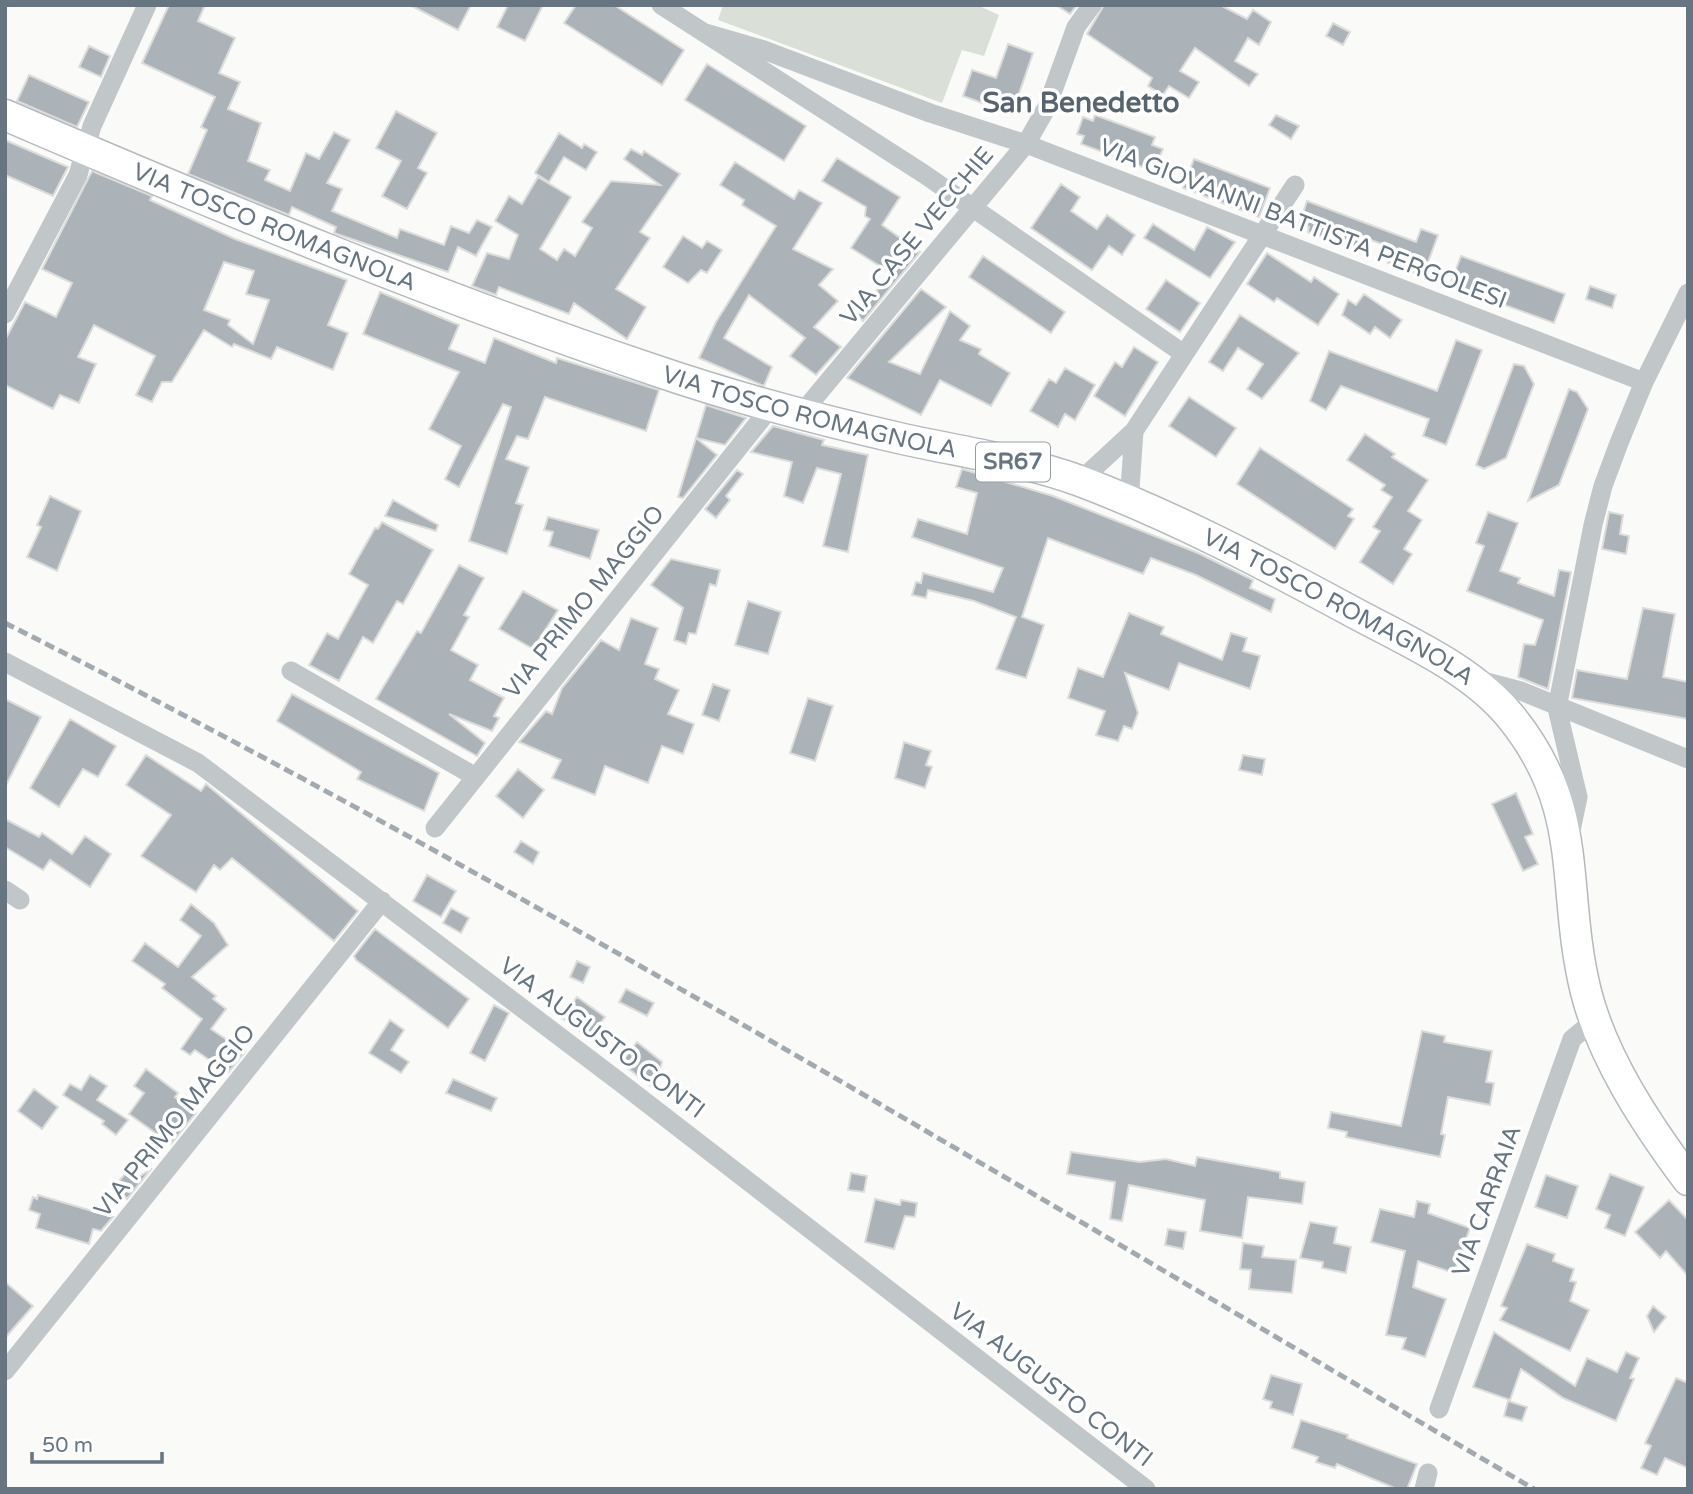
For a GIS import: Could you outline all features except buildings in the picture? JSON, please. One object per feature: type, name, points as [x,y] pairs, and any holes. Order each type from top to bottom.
[{"type":"main road","name":"VIA TOSCO ROMAGNOLA","points":[[5,115],[201,200],[468,306],[771,407],[1021,464],[1080,481],[1292,579],[1468,677],[1499,704],[1536,752],[1553,789],[1568,842],[1582,974],[1595,1020],[1621,1076],[1688,1180]]},
{"type":"street","points":[[6,312],[78,175],[92,126],[147,5]]},
{"type":"street","points":[[661,5],[971,207],[1184,354]]},
{"type":"street","name":"VIA CASE VECCHIE","points":[[801,414],[1026,144],[1047,107],[1076,27],[1092,5]]},
{"type":"street","name":"VIA GIOVANNI BATTISTA PERGOLESI","points":[[706,33],[720,35],[930,113],[1026,144],[1644,382]]},
{"type":"street","points":[[1080,481],[1134,431],[1295,185]]},
{"type":"street","points":[[1568,842],[1578,797],[1557,708],[1603,486],[1644,382],[1688,293]]},
{"type":"street","name":"VIA PRIMO MAGGIO","points":[[435,828],[771,407]]},
{"type":"street","points":[[1129,503],[1134,431]]},
{"type":"street","name":"VIA AUGUSTO CONTI","points":[[5,662],[198,763],[383,901],[1146,1489]]},
{"type":"street","points":[[290,671],[476,777]]},
{"type":"street","points":[[1468,677],[1501,684],[1688,760]]},
{"type":"street","name":"VIA PRIMO MAGGIO","points":[[5,1371],[383,901]]},
{"type":"street","name":"VIA CARRAIA","points":[[1439,1409],[1572,1039],[1595,1020]]},
{"type":"shaded area","points":[[723,5],[977,5],[999,15],[984,56],[962,50],[942,103],[718,20]]},
{"type":"railway","points":[[5,623],[394,828],[585,935],[776,1044],[1534,1489]]},
{"type":"district","name":"San Benedetto","points":[[1081,103]]}]
